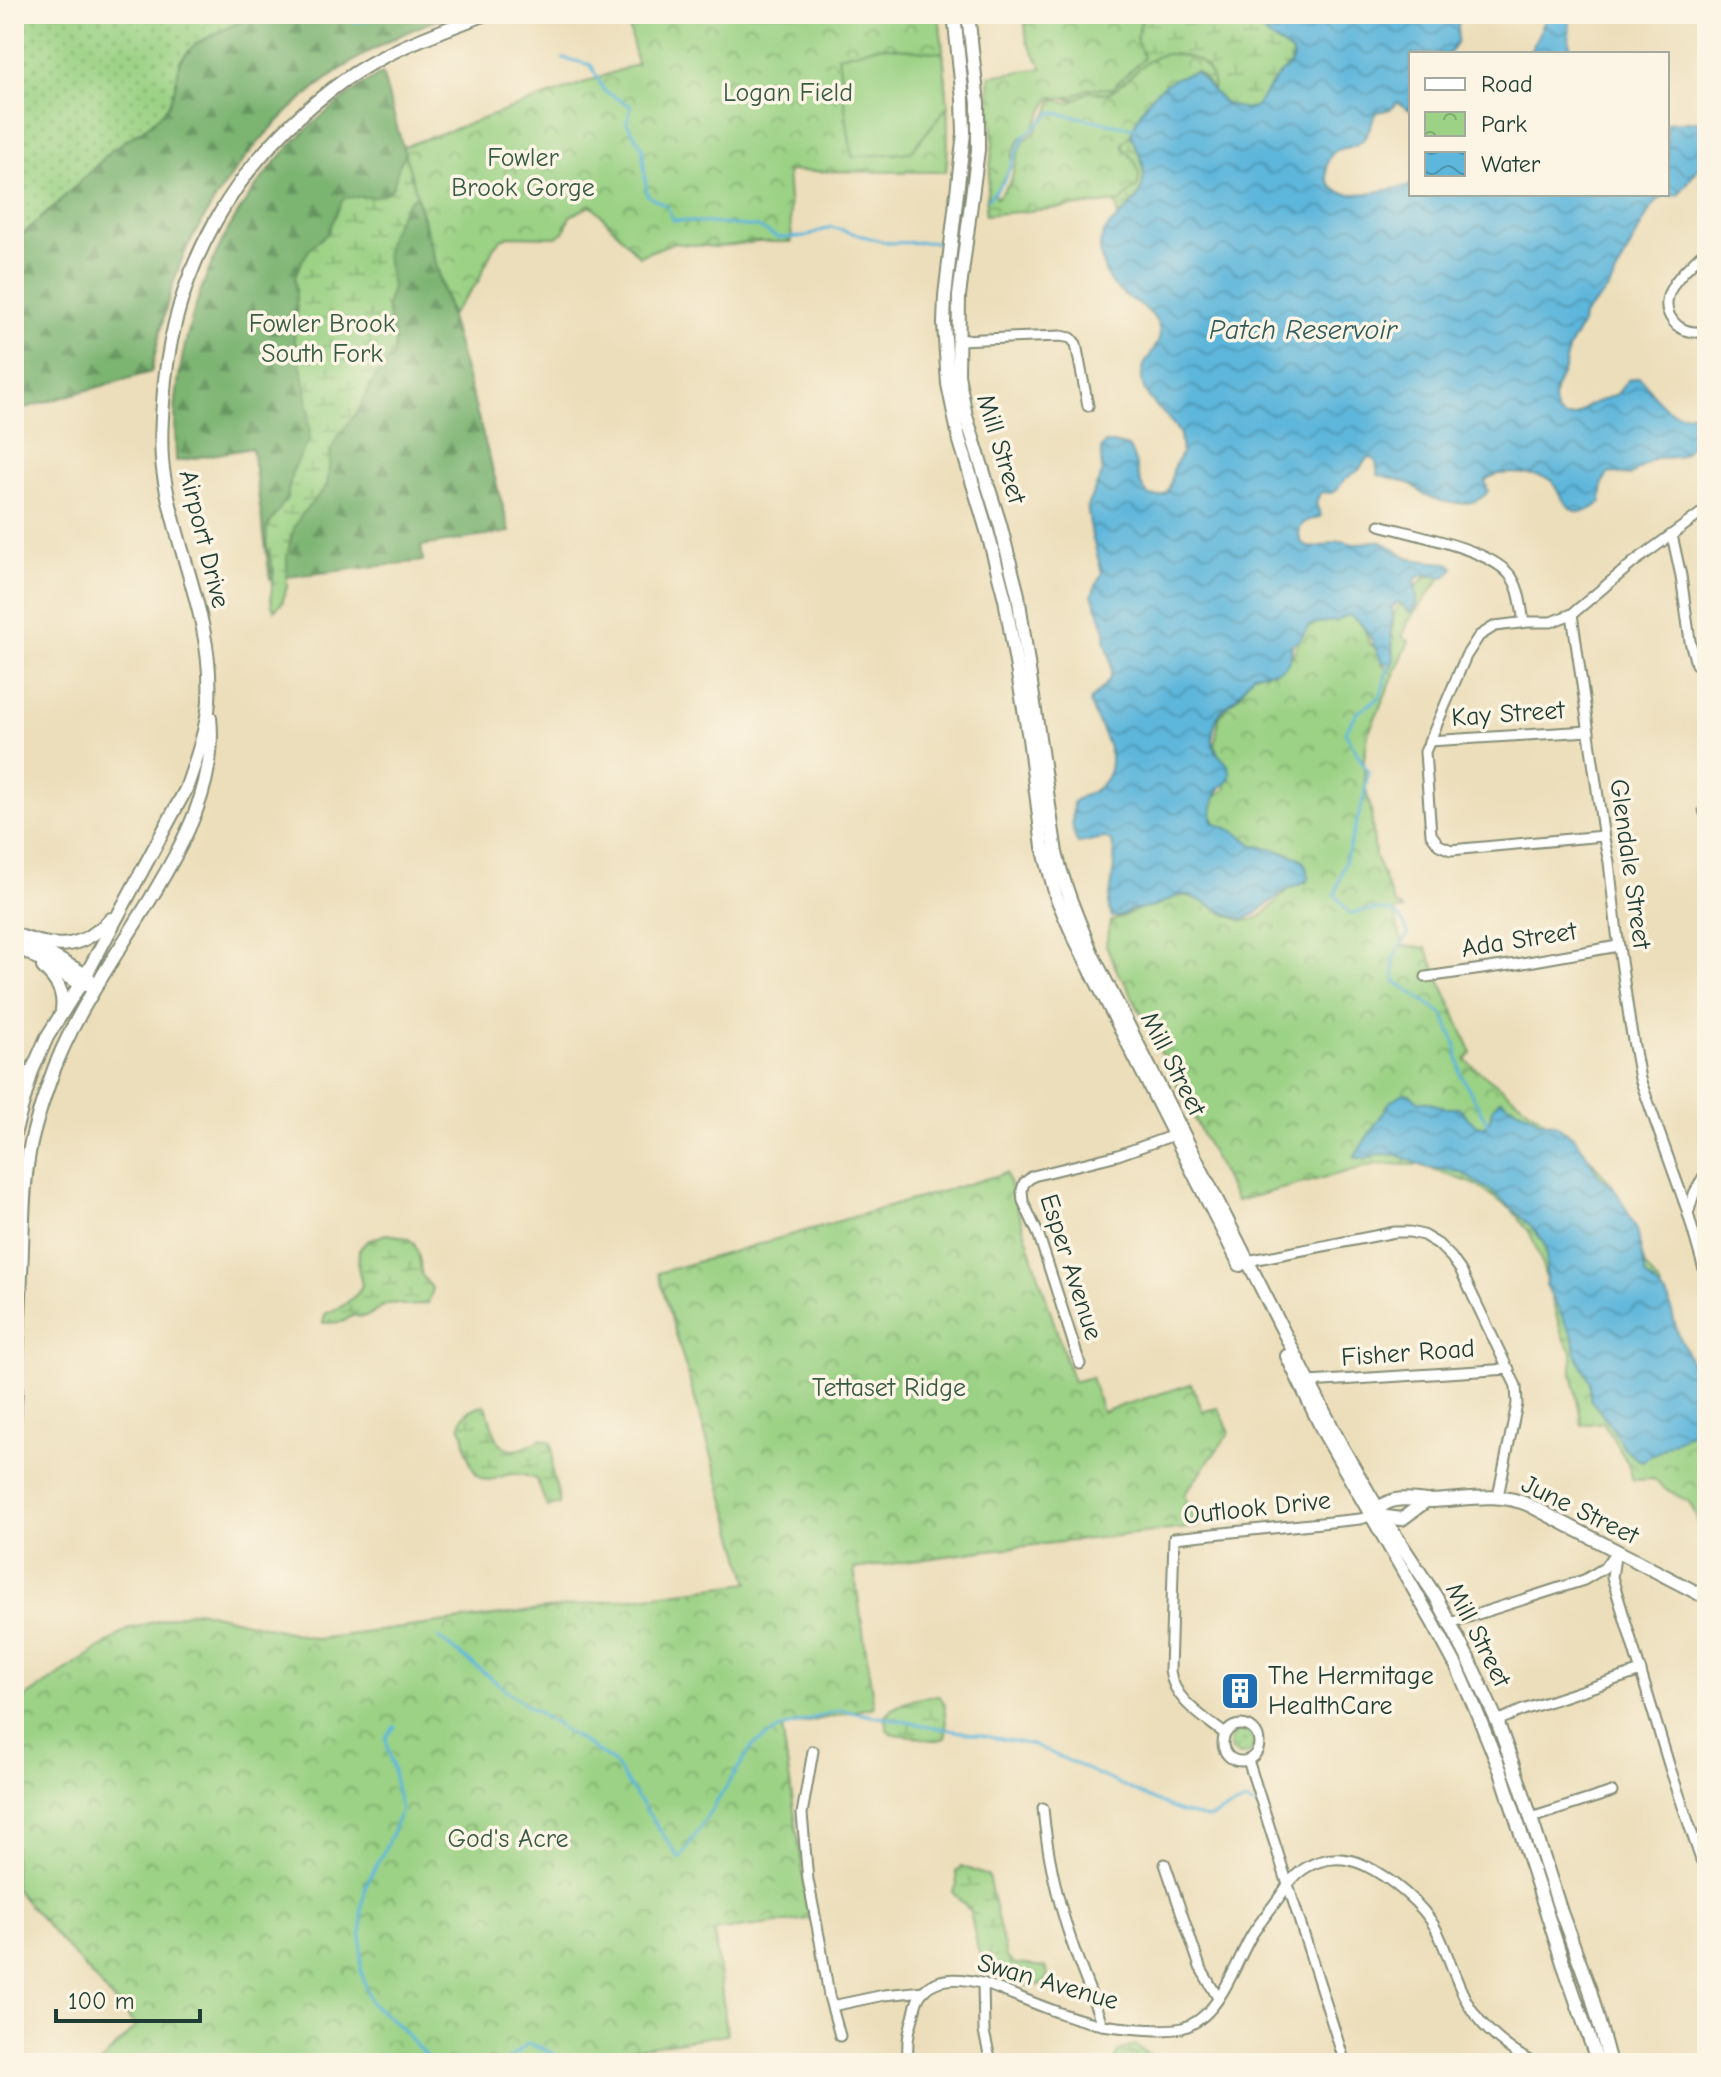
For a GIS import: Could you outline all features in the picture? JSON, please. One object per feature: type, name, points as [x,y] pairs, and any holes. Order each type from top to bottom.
[{"type":"main road","name":"Airport Drive","points":[[14,934],[96,987],[174,860],[199,805],[212,728],[209,674],[204,631],[163,470],[164,380],[188,280],[213,222],[267,148],[344,80],[381,58],[486,14]]},
{"type":"main road","name":"Mill Street","points":[[954,14],[964,133],[945,296],[948,384],[959,438],[1005,599],[1029,738],[1073,912],[1247,1261],[1458,1669],[1490,1745],[1598,2063]]},
{"type":"main road","name":"Mill Street","points":[[968,14],[977,91],[978,150],[959,296],[958,375],[966,416],[1000,524],[1018,595],[1043,800],[1043,847],[1060,905],[1324,1433],[1450,1623],[1497,1721],[1590,1990],[1610,2063]]},
{"type":"main road","name":"Airport Drive","points":[[83,979],[186,789],[195,764],[209,698]]},
{"type":"main road","name":"Airport Drive","points":[[14,934],[57,945],[85,940],[98,932],[132,890]]},
{"type":"main road","name":"Airport Drive","points":[[14,944],[83,979]]},
{"type":"main road","points":[[29,953],[59,987],[63,1004],[60,1015]]},
{"type":"main road","points":[[14,1134],[32,1071],[47,1037],[83,979]]},
{"type":"main road","points":[[14,1426],[29,1154],[49,1080],[96,987]]},
{"type":"main road","name":"June Street","points":[[1377,1514],[1391,1501],[1400,1499],[1512,1498],[1707,1598]]},
{"type":"main road","name":"June Street","points":[[1377,1514],[1402,1519],[1426,1501]]},
{"type":"street","points":[[1707,249],[1674,283],[1666,302],[1670,316],[1680,328],[1707,332]]},
{"type":"street","points":[[958,340],[1071,338],[1076,344],[1088,406]]},
{"type":"street","points":[[1603,836],[1445,849],[1434,841],[1431,834],[1425,752],[1466,656],[1479,636],[1495,626],[1551,622],[1572,614],[1634,562],[1707,509]]},
{"type":"street","points":[[1380,525],[1469,550],[1497,563],[1511,575],[1517,588],[1524,622]]},
{"type":"street","points":[[1672,535],[1696,664]]},
{"type":"street","name":"Glendale Street","points":[[1572,614],[1609,862],[1618,946],[1640,1079],[1688,1214],[1707,1280]]},
{"type":"street","name":"Kay Street","points":[[1429,741],[1589,731]]},
{"type":"street","name":"Ada Street","points":[[1426,977],[1618,946]]},
{"type":"street","name":"Esper Avenue","points":[[1080,1364],[1039,1236],[1023,1201],[1024,1183],[1033,1176],[1118,1155],[1174,1135]]},
{"type":"street","points":[[1688,1214],[1694,1194],[1707,1170]]},
{"type":"street","points":[[1247,1261],[1389,1232],[1423,1235],[1443,1248],[1458,1266],[1516,1386],[1517,1404],[1498,1496]]},
{"type":"street","name":"Fisher Road","points":[[1309,1382],[1509,1369]]},
{"type":"street","name":"Outlook Drive","points":[[1225,1734],[1182,1699],[1173,1684],[1170,1671],[1174,1538],[1360,1519],[1377,1514]]},
{"type":"street","points":[[1450,1623],[1584,1580],[1604,1568],[1616,1550]]},
{"type":"street","points":[[1616,1550],[1612,1577],[1701,1860]]},
{"type":"street","points":[[1497,1721],[1641,1671]]},
{"type":"street","points":[[1239,1725],[1254,1731],[1259,1745],[1254,1756],[1248,1760],[1236,1760],[1228,1755],[1223,1744],[1225,1734],[1239,1725]]},
{"type":"street","points":[[813,1751],[802,1814],[808,1880],[840,2036]]},
{"type":"street","points":[[1248,1760],[1344,2063]]},
{"type":"street","points":[[1531,1818],[1612,1792]]},
{"type":"street","points":[[1043,1808],[1058,1895],[1072,1944],[1102,2025]]},
{"type":"street","name":"Swan Avenue","points":[[832,2006],[884,1995],[924,1991],[951,1979],[983,1983],[1102,2025],[1161,2030],[1184,2027],[1202,2017],[1218,1998],[1252,1935],[1288,1882],[1306,1866],[1320,1860],[1344,1859],[1357,1862],[1387,1879],[1408,1896],[1435,1927],[1475,2014],[1533,2063]]},
{"type":"street","points":[[1165,1864],[1200,1967],[1218,1998]]},
{"type":"street","points":[[983,1983],[984,2032],[991,2063]]},
{"type":"street","points":[[909,2063],[907,2046],[910,2029],[924,1991]]},
{"type":"green space","points":[[14,14],[452,14],[413,29],[342,69],[279,120],[252,150],[227,183],[186,250],[170,294],[151,372],[14,411]]},
{"type":"green space","points":[[255,14],[452,14],[413,29],[342,69],[279,120],[252,150],[227,183],[186,250],[170,294],[151,372],[14,411],[14,242],[113,149],[151,124],[168,106],[180,61],[195,44]]},
{"type":"green space","points":[[627,14],[939,14],[948,113],[946,172],[787,171],[792,242],[716,247],[672,243],[639,256],[592,205],[570,216],[564,232],[556,237],[509,236],[501,239],[493,248],[478,282],[451,315],[403,147],[637,64]]},
{"type":"green space","points":[[1024,14],[1143,14],[1136,39],[1144,58],[1112,88],[1090,88],[1071,97],[1051,97],[1033,129],[1021,138],[1015,149],[1012,166],[994,194],[997,198],[1010,183],[1020,148],[1049,112],[1053,99],[1070,103],[1090,91],[1107,94],[1160,55],[1195,59],[1211,76],[1213,91],[1196,71],[1123,143],[1139,175],[1137,187],[1121,202],[985,215],[993,141],[989,76],[1043,68],[1027,42]]},
{"type":"green space","points":[[1028,14],[1255,14],[1265,34],[1292,53],[1293,58],[1255,107],[1236,108],[1219,98],[1132,138],[1142,162],[1143,182],[1135,200],[1117,218],[1118,210],[1082,98],[1070,100],[1057,93]]},
{"type":"green space","points":[[880,46],[943,53],[948,106],[911,152],[852,157],[838,56]]},
{"type":"green space","name":"Fowler Brook South Fork","points":[[382,73],[510,532],[421,546],[423,561],[270,579],[252,448],[176,461],[175,408],[184,349],[216,254],[239,211],[301,135],[339,102]]},
{"type":"green space","points":[[431,136],[448,136],[423,187],[403,208],[388,239],[386,255],[392,287],[386,307],[395,341],[393,356],[375,377],[358,411],[338,436],[331,450],[327,486],[301,515],[294,528],[287,555],[287,587],[282,603],[275,610],[271,595],[274,571],[267,548],[267,527],[287,498],[292,472],[310,437],[306,386],[294,338],[297,313],[295,278],[312,246],[327,234],[343,199],[375,197],[389,191],[405,156]]},
{"type":"green space","points":[[1428,575],[1442,576],[1409,621],[1402,637],[1409,641],[1368,734],[1364,759],[1365,785],[1371,810],[1375,856],[1394,903],[1403,910],[1394,911],[1403,946],[1426,948],[1472,1053],[1465,1060],[1572,1142],[1575,1141],[1612,1185],[1645,1266],[1660,1286],[1670,1320],[1700,1384],[1707,1392],[1707,1542],[1689,1502],[1653,1479],[1633,1480],[1627,1462],[1603,1422],[1582,1425],[1572,1374],[1572,1351],[1562,1335],[1530,1233],[1512,1210],[1474,1184],[1420,1165],[1376,1164],[1236,1201],[1106,945],[1110,922],[1157,901],[1187,896],[1234,918],[1251,920],[1265,913],[1290,889],[1307,882],[1307,872],[1291,854],[1258,848],[1216,827],[1212,814],[1215,796],[1225,790],[1227,779],[1215,745],[1219,718],[1242,693],[1249,675],[1290,659],[1305,630],[1339,615],[1355,615],[1360,619],[1369,644],[1378,649],[1385,668],[1391,668],[1394,614]]},
{"type":"green space","name":"God's Acre","points":[[1006,1173],[1073,1382],[1091,1377],[1102,1412],[1191,1384],[1203,1411],[1218,1408],[1230,1432],[1184,1495],[1198,1527],[989,1550],[854,1569],[874,1707],[782,1728],[810,1919],[714,1931],[727,2034],[630,2049],[633,2063],[100,2063],[136,2026],[14,1888],[14,1705],[129,1629],[197,1610],[317,1639],[749,1583],[658,1273]]},
{"type":"green space","points":[[386,1234],[414,1243],[421,1273],[432,1289],[428,1303],[408,1306],[392,1303],[364,1316],[354,1315],[342,1322],[323,1323],[325,1314],[343,1306],[358,1293],[362,1285],[358,1267],[359,1250],[367,1241]]},
{"type":"green space","points":[[486,1406],[496,1438],[506,1448],[524,1448],[542,1439],[551,1442],[552,1470],[559,1504],[547,1507],[537,1480],[531,1477],[512,1474],[489,1480],[477,1475],[469,1459],[460,1424],[468,1412]]},
{"type":"green space","points":[[939,1695],[945,1704],[945,1738],[932,1740],[889,1732],[885,1716],[896,1707]]},
{"type":"green space","points":[[1242,1731],[1250,1735],[1254,1743],[1250,1751],[1242,1755],[1234,1751],[1230,1743],[1234,1735]]},
{"type":"green space","points":[[961,1866],[988,1876],[1006,1957],[1015,1964],[1045,1967],[1048,1973],[1045,1984],[1028,1986],[1013,1979],[994,1977],[988,1972],[978,1950],[970,1911],[952,1892],[957,1885],[956,1872]]},
{"type":"green space","points":[[1135,2045],[1163,2061],[1177,2063],[1114,2063],[1119,2051]]},
{"type":"water","name":"Patch Reservoir","points":[[1255,14],[1459,14],[1457,42],[1450,52],[1409,52],[1409,110],[1397,102],[1391,109],[1377,112],[1368,132],[1358,144],[1336,151],[1330,157],[1327,176],[1331,186],[1339,191],[1361,194],[1409,186],[1409,196],[1664,196],[1647,215],[1608,290],[1583,316],[1582,324],[1568,349],[1554,402],[1557,413],[1565,418],[1576,416],[1589,405],[1617,394],[1628,380],[1639,377],[1669,410],[1683,414],[1703,410],[1707,414],[1707,428],[1683,454],[1655,458],[1630,476],[1608,474],[1603,482],[1601,502],[1584,512],[1565,503],[1552,480],[1517,473],[1498,475],[1485,481],[1488,491],[1475,501],[1458,503],[1440,500],[1406,482],[1378,475],[1376,462],[1371,457],[1336,491],[1322,492],[1316,504],[1321,516],[1306,522],[1300,530],[1301,542],[1305,546],[1316,547],[1341,541],[1356,544],[1378,541],[1411,558],[1449,563],[1454,567],[1445,577],[1424,575],[1416,578],[1417,603],[1414,611],[1409,613],[1402,604],[1397,603],[1393,607],[1392,663],[1382,663],[1369,635],[1354,618],[1348,615],[1337,621],[1317,623],[1309,626],[1299,641],[1292,644],[1285,666],[1275,671],[1253,674],[1218,717],[1213,731],[1214,746],[1230,773],[1229,780],[1215,798],[1213,822],[1236,832],[1255,846],[1300,858],[1309,877],[1244,919],[1189,895],[1180,895],[1153,907],[1112,917],[1109,904],[1113,847],[1104,838],[1078,843],[1072,823],[1073,802],[1100,786],[1111,766],[1108,744],[1090,703],[1108,680],[1112,669],[1104,626],[1092,594],[1102,573],[1087,506],[1102,474],[1101,449],[1105,443],[1128,447],[1144,490],[1149,496],[1156,497],[1164,495],[1169,488],[1181,446],[1176,428],[1148,395],[1142,380],[1144,365],[1159,340],[1158,325],[1148,311],[1110,282],[1100,245],[1108,227],[1137,198],[1142,187],[1144,168],[1131,134],[1141,112],[1155,93],[1173,79],[1196,72],[1225,104],[1244,109],[1255,107],[1290,65],[1292,53],[1265,34]]},
{"type":"water","points":[[1548,14],[1570,14],[1569,42],[1572,52],[1530,52]]},
{"type":"water","name":"Patch Reservoir","points":[[1707,119],[1702,160],[1678,195],[1669,196],[1669,123]]},
{"type":"water","points":[[1404,1093],[1420,1102],[1459,1108],[1479,1126],[1488,1125],[1493,1107],[1501,1099],[1538,1121],[1553,1123],[1574,1137],[1600,1177],[1612,1185],[1623,1203],[1637,1230],[1646,1276],[1668,1297],[1677,1331],[1707,1397],[1705,1424],[1642,1461],[1637,1459],[1624,1448],[1590,1399],[1590,1382],[1576,1354],[1574,1339],[1546,1286],[1543,1241],[1530,1225],[1494,1193],[1460,1172],[1426,1167],[1398,1155],[1380,1154],[1367,1159],[1354,1157],[1391,1101]]},
{"type":"waterway","points":[[344,14],[356,22],[391,14]]},
{"type":"waterway","points":[[563,58],[591,65],[604,91],[631,106],[627,123],[642,147],[647,195],[667,206],[673,220],[758,227],[778,238],[804,237],[831,227],[888,243],[938,242]]},
{"type":"waterway","points":[[989,198],[1003,182],[1024,137],[1052,112],[1134,128]]},
{"type":"waterway","points":[[1390,663],[1380,697],[1357,713],[1345,732],[1368,772],[1364,797],[1335,895],[1350,914],[1385,910],[1399,917],[1404,924],[1408,934],[1393,959],[1395,981],[1443,1014],[1456,1045],[1461,1075],[1489,1126]]},
{"type":"waterway","points":[[1694,1428],[1707,1448]]},
{"type":"waterway","points":[[439,1638],[523,1703],[612,1761],[680,1859],[753,1745],[782,1728],[840,1710],[1034,1745],[1180,1812],[1208,1818],[1245,1802],[1259,1807]]},
{"type":"waterway","points":[[395,1726],[386,1738],[401,1811],[366,1885],[362,1906],[361,1972],[371,2003],[398,2025],[432,2063]]},
{"type":"waterway","points":[[504,2063],[528,2043],[554,2054],[558,2063]]},
{"type":"place","name":"The Hermitage HealthCare","points":[[1240,1691]]},
{"type":"park label","name":"Logan Field","points":[[788,93]]},
{"type":"park label","name":"Fowler Brook Gorge","points":[[523,173]]},
{"type":"park label","name":"Tettaset Ridge","points":[[889,1388]]}]
